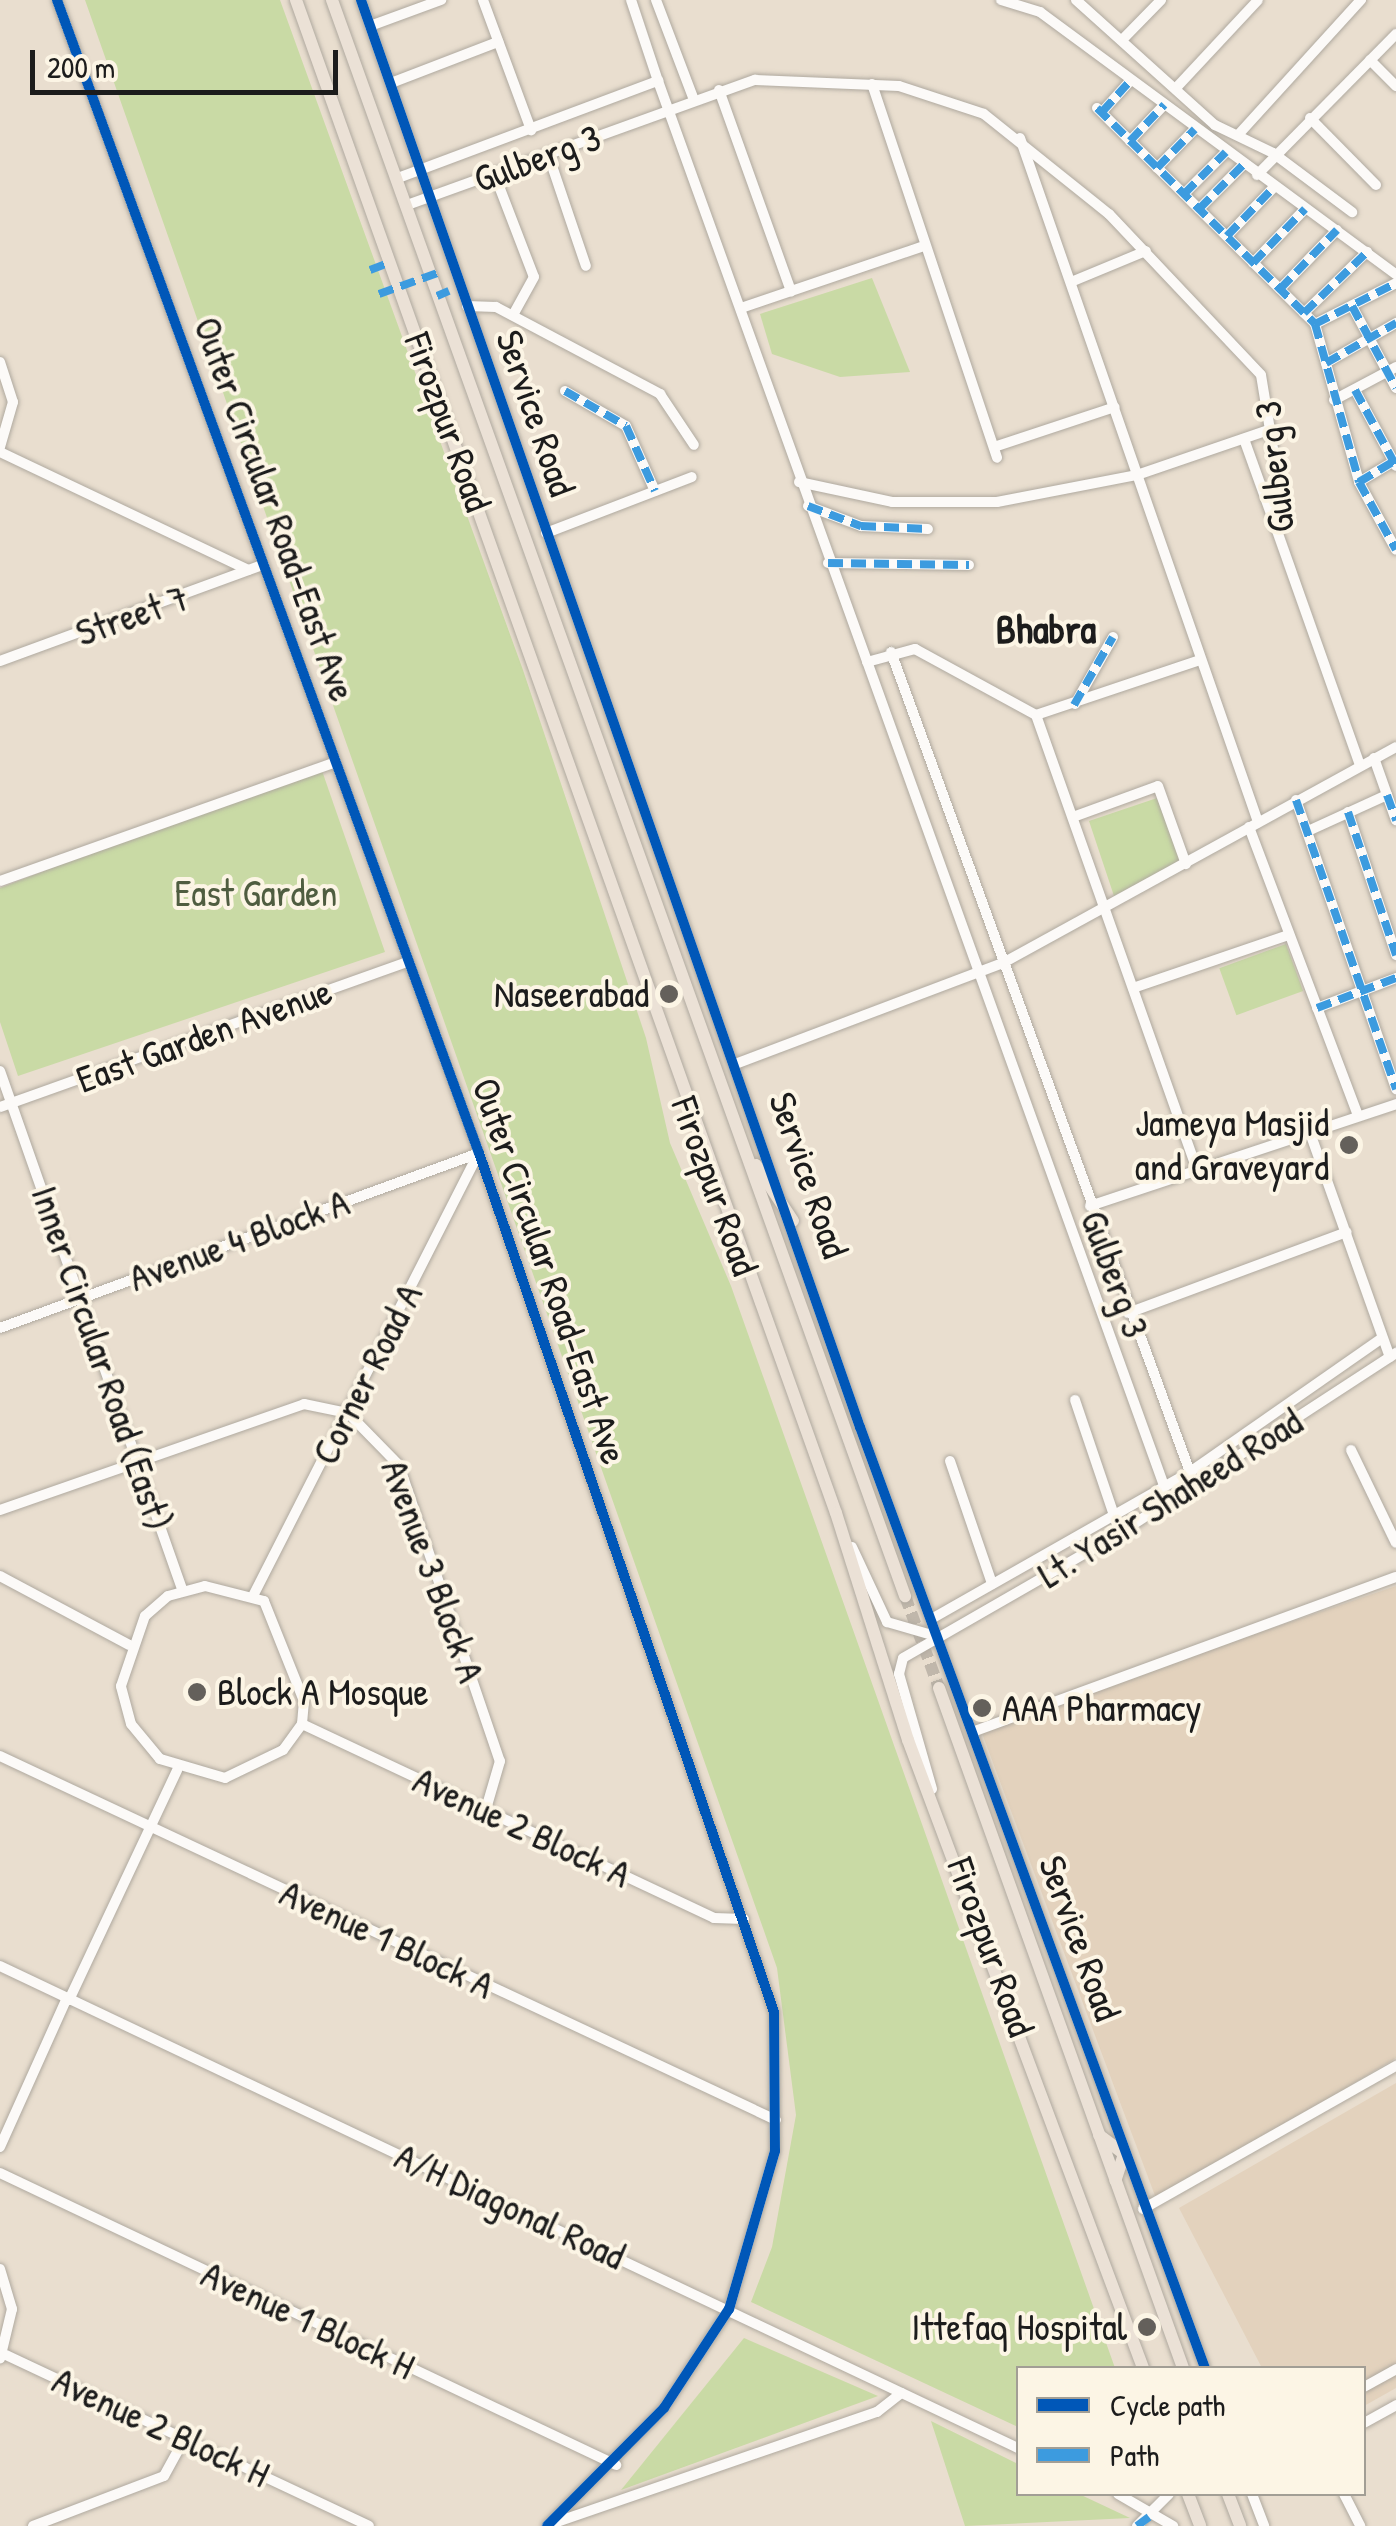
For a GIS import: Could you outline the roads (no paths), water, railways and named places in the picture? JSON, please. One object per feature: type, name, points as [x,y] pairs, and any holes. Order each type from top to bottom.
[{"type":"main road","name":"Firozpur Road","points":[[296,0],[836,1513],[847,1568],[932,1789],[1142,2366]]},
{"type":"main road","name":"Firozpur Road","points":[[332,0],[905,1596]]},
{"type":"main road","points":[[743,1147],[793,1222]]},
{"type":"main road","name":"Firozpur Road","points":[[939,1688],[1182,2366]]},
{"type":"main road","points":[[1097,2134],[1124,2154],[1115,2182]]},
{"type":"main road","points":[[1189,2496],[1200,2526]]},
{"type":"main road","points":[[1229,2496],[1240,2526]]},
{"type":"street","name":"Outer Circular Road-East Ave","points":[[57,0],[479,1153],[774,2012],[776,2120],[761,2218],[730,2309],[616,2465],[549,2525]]},
{"type":"street","name":"Service Road","points":[[361,0],[546,533],[1143,2208],[1204,2366]]},
{"type":"street","points":[[370,26],[441,0]]},
{"type":"street","points":[[482,0],[531,130]]},
{"type":"street","points":[[631,0],[742,308],[828,563],[981,973],[1164,1486]]},
{"type":"street","points":[[656,0],[694,100]]},
{"type":"street","points":[[1001,0],[1040,12],[1396,274]]},
{"type":"street","points":[[1076,0],[1176,88],[1352,212]]},
{"type":"street","points":[[1122,40],[1161,0]]},
{"type":"street","points":[[1176,88],[1258,0]]},
{"type":"street","points":[[1238,134],[1360,0]]},
{"type":"street","points":[[1257,175],[1273,153],[1396,34]]},
{"type":"street","points":[[391,83],[498,42]]},
{"type":"street","points":[[1370,60],[1396,86]]},
{"type":"street","name":"Gulberg 3","points":[[406,205],[718,90],[783,78],[872,84],[957,101],[1020,138],[1146,252],[1255,365],[1271,429],[1284,509],[1276,528],[1360,766]]},
{"type":"street","points":[[398,178],[658,81]]},
{"type":"street","points":[[1130,81],[1100,110],[1315,324],[1359,482],[1396,550]]},
{"type":"street","points":[[872,84],[921,246],[995,453],[1114,407]]},
{"type":"street","points":[[718,90],[792,291]]},
{"type":"street","points":[[1130,141],[1164,105]]},
{"type":"street","points":[[1310,118],[1376,185]]},
{"type":"street","points":[[1158,168],[1195,129]]},
{"type":"street","points":[[1020,138],[1200,660],[1289,934],[1357,1114]]},
{"type":"street","points":[[1184,194],[1226,152]]},
{"type":"street","points":[[548,154],[586,266]]},
{"type":"street","points":[[1199,209],[1244,165]]},
{"type":"street","points":[[494,173],[534,277],[513,315]]},
{"type":"street","points":[[1227,236],[1274,187]]},
{"type":"street","points":[[1254,262],[1305,209]]},
{"type":"street","points":[[1280,289],[1336,230]]},
{"type":"street","points":[[742,308],[921,246]]},
{"type":"street","points":[[1071,282],[1146,252]]},
{"type":"street","points":[[1304,313],[1367,252]]},
{"type":"street","points":[[1315,324],[1396,283]]},
{"type":"street","points":[[467,306],[513,315],[660,394],[694,444]]},
{"type":"street","points":[[1352,306],[1391,369],[1396,388]]},
{"type":"street","points":[[1326,363],[1396,323]]},
{"type":"street","points":[[0,362],[13,413],[0,450],[248,570]]},
{"type":"street","points":[[1334,400],[1391,369]]},
{"type":"street","points":[[1355,390],[1395,462],[1359,482]]},
{"type":"street","points":[[565,391],[626,426],[655,491]]},
{"type":"street","points":[[799,482],[943,503],[1137,475],[1271,429]]},
{"type":"street","points":[[1244,438],[1276,528]]},
{"type":"street","points":[[546,533],[692,476]]},
{"type":"street","points":[[808,506],[861,526],[928,529]]},
{"type":"street","points":[[828,563],[969,565]]},
{"type":"street","name":"Street 7","points":[[0,662],[263,565]]},
{"type":"street","points":[[1074,705],[1113,638]]},
{"type":"street","points":[[867,662],[891,652],[915,649],[1036,715],[1198,1170]]},
{"type":"street","name":"Gulberg 3","points":[[891,652],[1128,1313],[1190,1472]]},
{"type":"street","points":[[1036,715],[1200,660]]},
{"type":"street","points":[[738,1063],[1003,963],[1396,747]]},
{"type":"street","points":[[1374,758],[1396,820]]},
{"type":"street","points":[[0,881],[336,762]]},
{"type":"street","points":[[1073,817],[1158,786],[1186,864]]},
{"type":"street","points":[[1308,831],[1387,795]]},
{"type":"street","points":[[1296,800],[1396,1090]]},
{"type":"street","points":[[1348,812],[1396,955]]},
{"type":"street","points":[[1133,988],[1289,934]]},
{"type":"street","name":"East Garden Avenue","points":[[6,1105],[407,962]]},
{"type":"street","points":[[1317,1008],[1396,978]]},
{"type":"street","name":"Inner Circular Road (East)","points":[[0,1071],[6,1105],[82,1298],[182,1589]]},
{"type":"street","points":[[1090,1206],[1396,1104]]},
{"type":"street","points":[[1309,1130],[1381,1338],[1393,1355]]},
{"type":"street","name":"Avenue 4 Block A","points":[[0,1328],[479,1153]]},
{"type":"street","name":"Corner Road A","points":[[254,1594],[479,1153]]},
{"type":"street","points":[[1128,1313],[1347,1232]]},
{"type":"street","points":[[933,1618],[1190,1472],[1381,1338]]},
{"type":"street","name":"Lt. Yasir Shaheed Road","points":[[932,1789],[898,1668],[940,1637],[1120,1533],[1393,1355]]},
{"type":"street","points":[[1076,1400],[1110,1516],[1120,1533]]},
{"type":"street","points":[[0,1510],[304,1404],[348,1413]]},
{"type":"street","name":"Avenue 3 Block A","points":[[348,1413],[400,1465],[500,1761],[486,1809]]},
{"type":"street","points":[[1351,1450],[1396,1543]]},
{"type":"street","points":[[950,1462],[992,1584]]},
{"type":"street","points":[[836,1513],[887,1622],[940,1637]]},
{"type":"street","points":[[0,1576],[130,1646]]},
{"type":"street","points":[[1005,1577],[1019,1592]]},
{"type":"street","points":[[975,1731],[1396,1577]]},
{"type":"street","points":[[182,1589],[254,1594],[282,1634],[302,1724],[284,1750],[244,1774],[177,1770],[148,1748],[126,1712],[120,1672],[130,1646],[156,1604],[182,1589]]},
{"type":"street","points":[[976,1595],[980,1614]]},
{"type":"street","name":"Avenue 2 Block A","points":[[302,1724],[714,1918],[744,1919]]},
{"type":"street","name":"Avenue 1 Block A","points":[[0,1756],[776,2120]]},
{"type":"street","points":[[0,2148],[177,1770]]},
{"type":"street","name":"A/H Diagonal Road","points":[[0,1966],[1016,2447]]},
{"type":"street","points":[[1143,2208],[1396,2066]]},
{"type":"street","name":"Avenue 1 Block H","points":[[0,2174],[616,2465]]},
{"type":"street","points":[[0,2269],[12,2309],[3,2357]]},
{"type":"street","name":"Avenue 2 Block H","points":[[3,2357],[186,2436],[370,2526]]},
{"type":"street","points":[[1366,2386],[1396,2369]]},
{"type":"street","points":[[549,2525],[876,2412],[901,2393]]},
{"type":"street","points":[[1366,2422],[1396,2405]]},
{"type":"street","points":[[33,2526],[164,2476],[186,2436]]},
{"type":"street","points":[[1121,2496],[1173,2526]]},
{"type":"street","points":[[1137,2526],[1167,2496]]},
{"type":"street","points":[[1253,2496],[1264,2526]]},
{"type":"street","points":[[1345,2496],[1360,2526]]},
{"type":"tunnel","points":[[905,1596],[939,1688]]},
{"type":"place","name":"Naseerabad","points":[[669,994]]},
{"type":"place","name":"Jameya Masjid and Graveyard","points":[[1349,1145]]},
{"type":"place","name":"Block A Mosque","points":[[197,1692]]},
{"type":"place","name":"AAA Pharmacy","points":[[982,1708]]},
{"type":"place","name":"Ittefaq Hospital","points":[[1147,2327]]},
{"type":"district","name":"Bhabra","points":[[1046,628]]},
{"type":"park label","name":"East Garden","points":[[256,893]]}]
